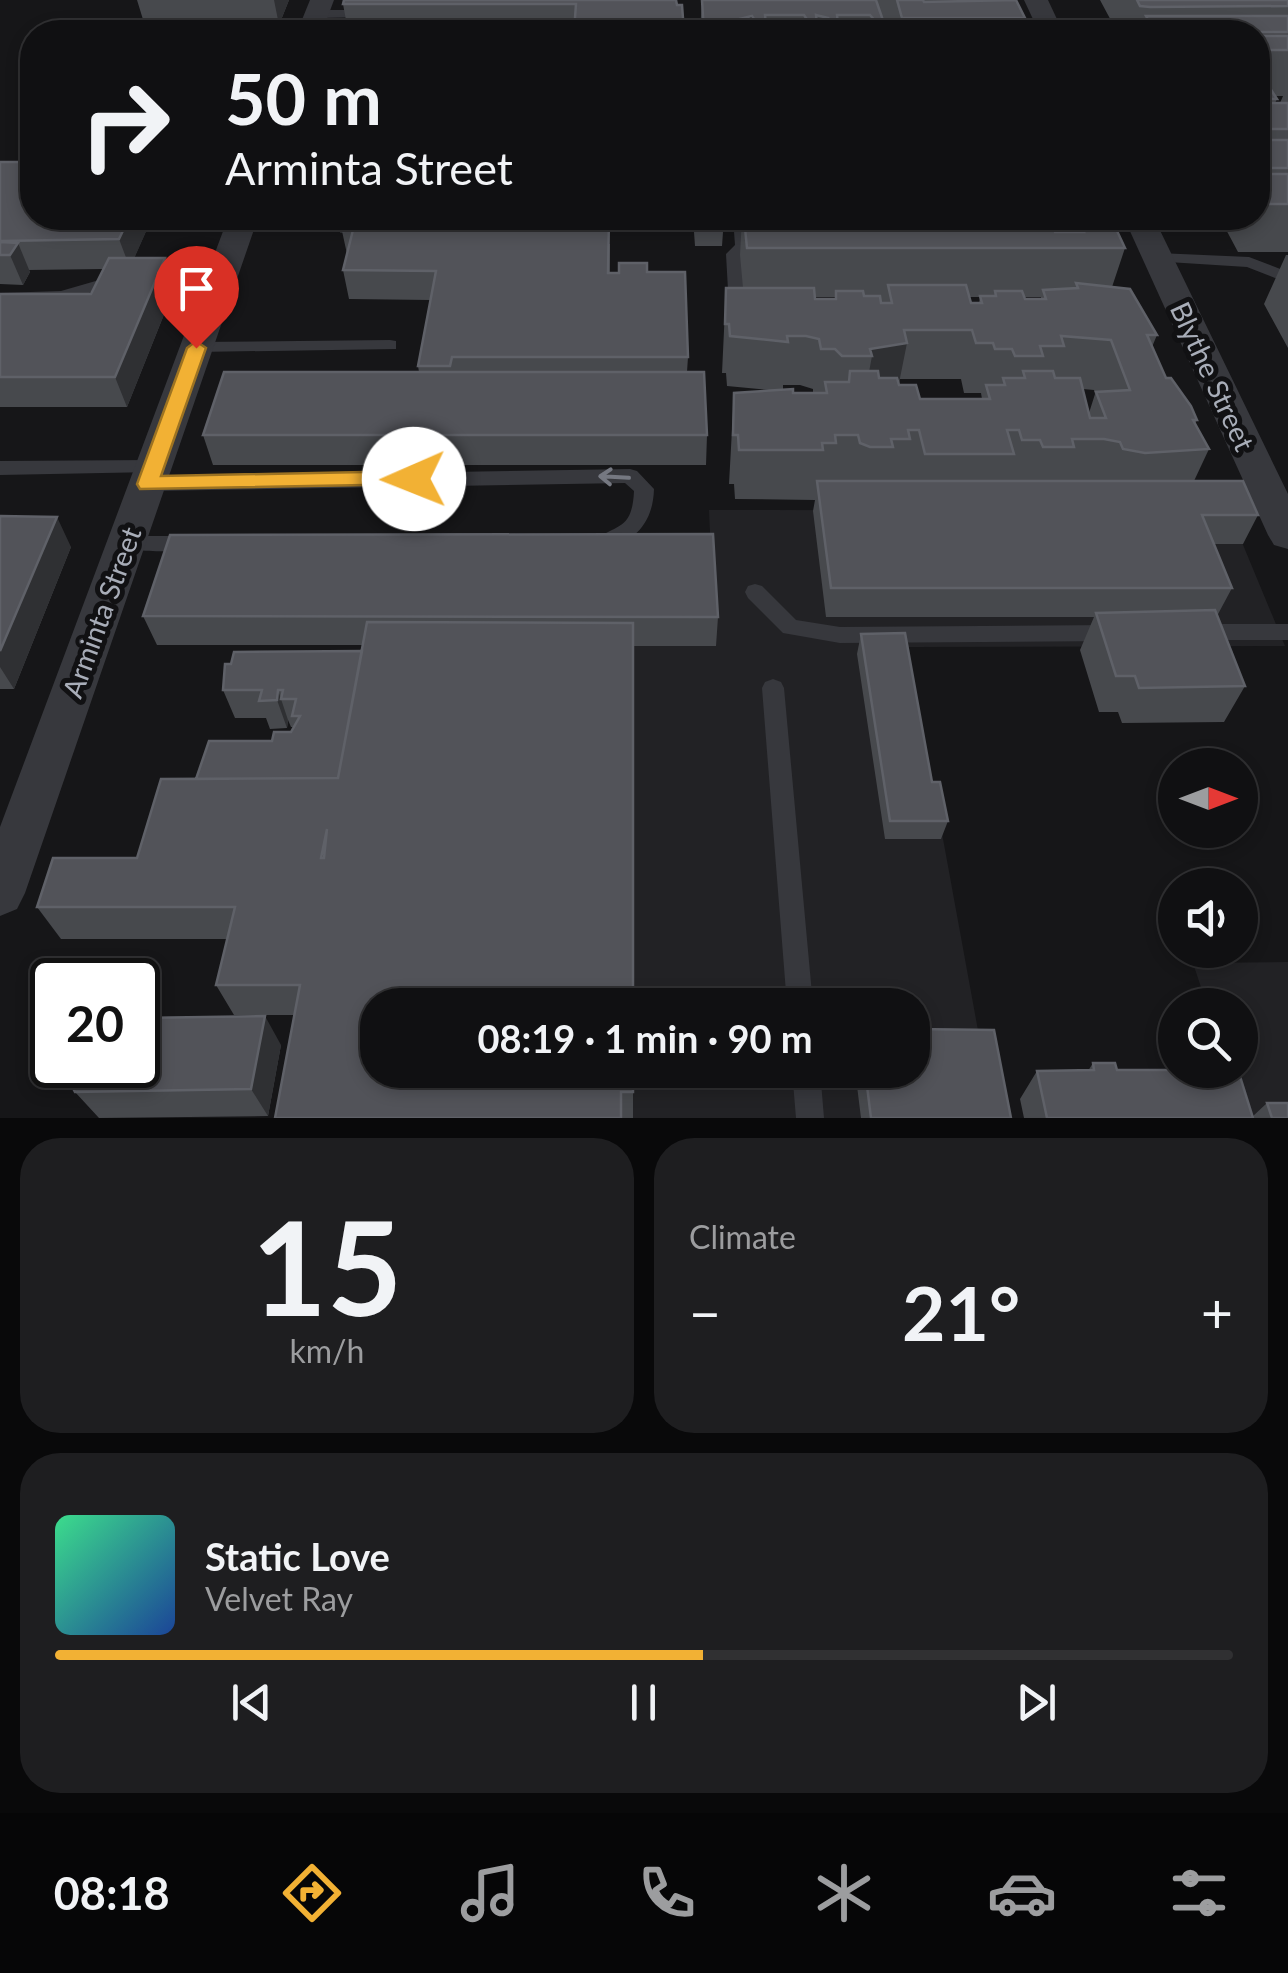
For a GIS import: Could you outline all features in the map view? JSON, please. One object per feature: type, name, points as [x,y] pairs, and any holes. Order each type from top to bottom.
[{"type":"street","name":"Arminta Street","points":[[0,893],[239,230]]},
{"type":"street","name":"Blythe Street","points":[[1144,243],[1288,534]]},
{"type":"lane","points":[[316,15],[385,14]]},
{"type":"lane","points":[[741,230],[743,246]]},
{"type":"lane","points":[[1144,243],[1249,262],[1288,278]]},
{"type":"lane","points":[[736,290],[734,254],[743,246],[777,246]]},
{"type":"lane","points":[[0,298],[62,296],[125,279],[222,277]]},
{"type":"lane","points":[[196,348],[390,345]]},
{"type":"lane","points":[[0,468],[151,475],[630,476],[644,489],[640,518],[628,533],[612,542],[574,544]]},
{"type":"lane","points":[[126,544],[216,543]]},
{"type":"lane","points":[[755,592],[790,627],[840,635],[1127,633]]},
{"type":"lane","points":[[1166,632],[1288,632]]},
{"type":"lane","points":[[773,688],[799,988]]},
{"type":"lane","points":[[808,1088],[810,1118]]},
{"type":"shaded area","points":[[709,510],[1229,511],[1285,646],[908,647],[994,1118],[633,1118],[633,1088],[930,1088],[930,988],[633,988],[634,646],[715,646]]},
{"type":"shaded area","points":[[1258,962],[1288,962],[1288,1118],[1243,1118],[1233,1088],[1258,1088],[1258,988],[1201,988],[1195,968],[1258,968]]},
{"type":"building","points":[[344,0],[676,0],[677,5],[682,5],[683,20],[575,20],[576,4],[343,4]]},
{"type":"building","points":[[702,0],[876,0],[883,20],[874,20],[870,15],[837,15],[838,20],[827,20],[816,15],[817,20],[807,20],[804,15],[765,15],[766,20],[755,20],[752,16],[703,20]]},
{"type":"building","points":[[897,0],[1016,0],[1025,18],[902,18]]},
{"type":"building","points":[[1137,0],[1288,0],[1288,6],[1150,7],[1140,6]]},
{"type":"building","points":[[1146,16],[1288,16],[1288,32],[1270,32],[1270,20],[1148,20]]},
{"type":"building","points":[[1270,36],[1288,36],[1288,50],[1270,50]]},
{"type":"building","points":[[1270,103],[1288,103],[1288,129],[1270,129]]},
{"type":"building","points":[[1270,140],[1288,140],[1288,168],[1270,168]]},
{"type":"building","points":[[0,162],[20,162],[20,230],[123,230],[119,239],[0,241]]},
{"type":"building","points":[[1270,174],[1288,174],[1288,204],[1270,204]]},
{"type":"building","points":[[353,230],[609,230],[608,273],[619,273],[619,263],[647,263],[647,272],[685,272],[688,357],[452,357],[450,366],[418,366],[436,271],[343,270]]},
{"type":"building","points":[[745,230],[1117,230],[1125,248],[747,248]]},
{"type":"building","points":[[0,242],[18,243],[10,255],[0,255]]},
{"type":"building","points":[[109,258],[165,258],[115,377],[0,377],[0,294],[91,294]]},
{"type":"building","points":[[1076,283],[1130,289],[1157,335],[1147,335],[1166,378],[1171,378],[1191,406],[1197,420],[1193,420],[1209,449],[1145,453],[1123,449],[1120,442],[1104,439],[1072,439],[1074,447],[1043,447],[1040,440],[1022,440],[1019,430],[1007,430],[1014,454],[925,454],[919,430],[908,430],[910,439],[891,439],[893,447],[870,447],[860,443],[858,435],[835,435],[836,443],[822,443],[823,450],[739,450],[738,435],[733,435],[734,393],[793,389],[793,393],[827,393],[825,382],[849,382],[850,371],[878,371],[879,378],[897,378],[899,385],[916,385],[920,399],[990,399],[986,385],[1005,385],[1003,378],[1025,378],[1023,371],[1053,371],[1055,378],[1080,378],[1090,418],[1106,418],[1096,392],[1130,390],[1111,340],[1061,336],[1064,346],[1040,346],[1043,356],[1015,356],[1012,349],[976,343],[972,330],[904,330],[907,343],[870,349],[872,356],[842,356],[835,349],[821,349],[819,339],[806,336],[787,336],[788,342],[730,336],[729,324],[725,324],[726,288],[814,288],[815,299],[836,299],[836,291],[863,291],[864,296],[880,296],[881,303],[892,303],[888,285],[966,285],[971,303],[982,303],[980,296],[996,296],[995,291],[1022,291],[1025,299],[1046,299],[1043,290],[1078,288]]},
{"type":"building","points":[[224,372],[704,372],[707,435],[203,435]]},
{"type":"building","points":[[817,481],[1243,481],[1258,515],[1202,515],[1232,588],[831,588]]},
{"type":"building","points":[[0,516],[57,517],[0,651]]},
{"type":"building","points":[[713,534],[718,617],[143,616],[170,535]]},
{"type":"building","points":[[1215,610],[1245,686],[1139,688],[1135,676],[1116,676],[1096,613]]},
{"type":"building","points":[[367,622],[633,623],[633,988],[360,988],[360,1088],[633,1088],[633,1092],[621,1092],[621,1118],[275,1118],[300,985],[216,985],[235,907],[37,907],[53,858],[137,858],[161,779],[338,778]]},
{"type":"building","points":[[905,633],[932,782],[940,782],[948,821],[890,821],[861,634]]},
{"type":"building","points":[[362,651],[338,778],[196,779],[209,741],[272,741],[274,732],[291,732],[300,716],[292,716],[296,699],[281,699],[283,690],[278,690],[277,700],[259,701],[262,690],[223,690],[225,664],[231,664],[234,652]]},
{"type":"building","points":[[265,1016],[251,1089],[75,1092],[73,1088],[160,1088],[160,1018]]},
{"type":"building","points":[[930,1029],[994,1030],[1011,1118],[871,1118],[867,1088],[930,1088]]},
{"type":"building","points":[[1093,1063],[1115,1063],[1117,1070],[1158,1070],[1158,1088],[1244,1088],[1253,1118],[1047,1118],[1037,1071],[1094,1070]]},
{"type":"building","points":[[1267,1103],[1288,1103],[1288,1118],[1272,1118]]},
{"type":"route","points":[[196,348],[148,484],[414,479]]}]
